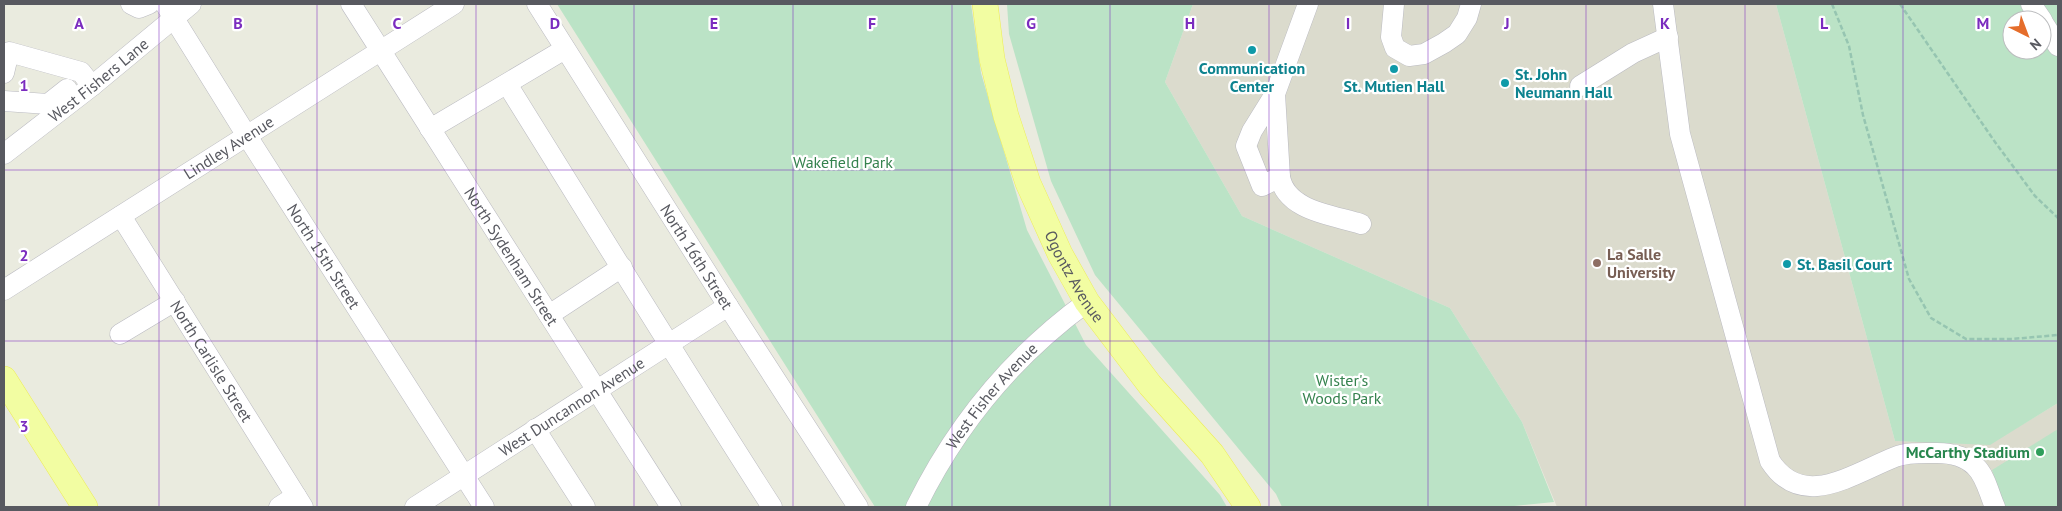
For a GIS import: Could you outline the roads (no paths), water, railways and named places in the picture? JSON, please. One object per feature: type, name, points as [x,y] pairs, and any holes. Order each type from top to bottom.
[{"type":"main road","name":"Ogontz Avenue","points":[[985,4],[994,69],[1006,116],[1028,183],[1060,254],[1087,302],[1150,385],[1212,454],[1248,507]]},
{"type":"main road","points":[[4,379],[85,507]]},
{"type":"street","points":[[131,4],[140,8],[149,4]]},
{"type":"street","name":"West Fishers Lane","points":[[4,154],[169,11],[191,4]]},
{"type":"street","name":"North Sydenham Street","points":[[351,4],[671,507]]},
{"type":"street","name":"Lindley Avenue","points":[[4,290],[454,4]]},
{"type":"street","name":"North 16th Street","points":[[537,4],[858,507]]},
{"type":"street","points":[[1280,176],[1262,186],[1246,146],[1252,131],[1275,94],[1308,4]]},
{"type":"street","points":[[1394,4],[1391,37],[1396,48],[1409,56],[1424,54],[1457,34],[1467,18],[1471,4]]},
{"type":"street","points":[[1663,4],[1680,134],[1770,461],[1776,473],[1793,486],[1814,492],[1832,488],[1896,457],[1911,453],[1946,453],[1957,455],[1976,466],[1995,507]]},
{"type":"street","name":"North 15th Street","points":[[169,11],[484,507]]},
{"type":"street","points":[[1580,86],[1633,53],[1668,37]]},
{"type":"street","points":[[430,129],[565,49]]},
{"type":"street","points":[[4,73],[9,52],[81,72],[88,80],[48,104],[4,102]]},
{"type":"street","points":[[507,84],[622,267],[668,345],[772,507]]},
{"type":"street","points":[[1275,94],[1281,185],[1291,199],[1311,208],[1361,224]]},
{"type":"street","name":"North Carlisle Street","points":[[121,216],[300,502]]},
{"type":"street","points":[[549,315],[622,267]]},
{"type":"street","points":[[120,334],[174,301]]},
{"type":"street","name":"West Fisher Avenue","points":[[916,507],[940,462],[978,404],[1025,353],[1061,321],[1087,302]]},
{"type":"street","name":"West Duncannon Avenue","points":[[414,507],[728,306]]},
{"type":"street","points":[[535,429],[585,507]]},
{"type":"street","points":[[279,507],[300,502]]},
{"type":"place","name":"Communication Center","points":[[1252,50]]},
{"type":"place","name":"St. Mutien Hall","points":[[1394,69]]},
{"type":"place","name":"St. John Neumann Hall","points":[[1505,83]]},
{"type":"place","name":"La Salle University","points":[[1597,263]]},
{"type":"place","name":"St. Basil Court","points":[[1787,264]]},
{"type":"place","name":"McCarthy Stadium","points":[[2040,452]]},
{"type":"park label","name":"Wakefield Park","points":[[843,162]]},
{"type":"park label","name":"Wister's Woods Park","points":[[1342,389]]}]
